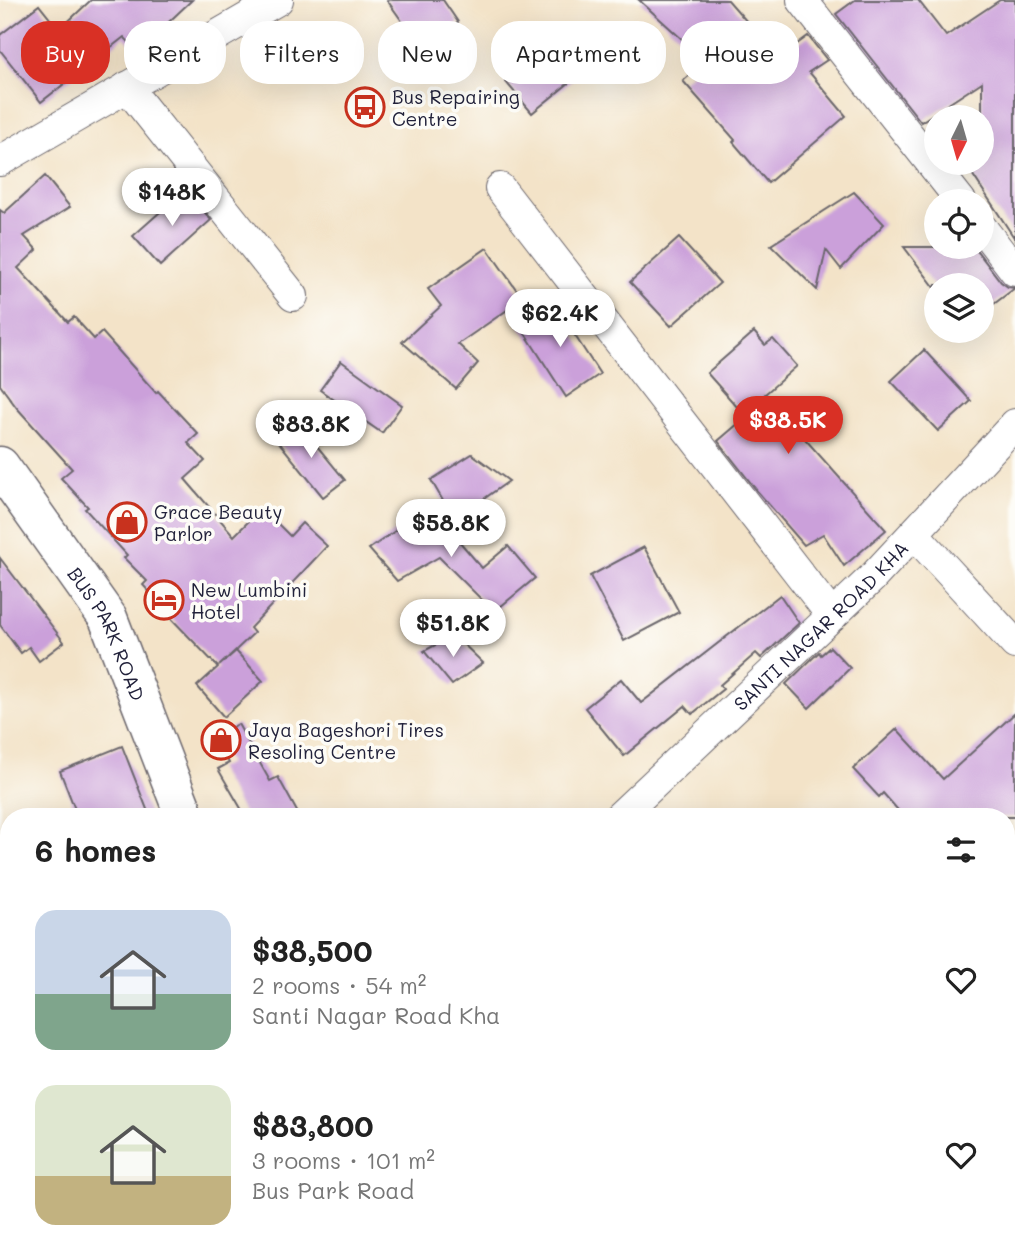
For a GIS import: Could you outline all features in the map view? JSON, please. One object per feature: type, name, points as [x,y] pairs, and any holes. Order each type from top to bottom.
[{"type":"main road","name":"BUS PARK ROAD","points":[[0,466],[108,618],[182,808]]},
{"type":"street","points":[[0,161],[278,0]]},
{"type":"street","points":[[802,0],[952,189]]},
{"type":"street","points":[[127,86],[293,296]]},
{"type":"street","points":[[500,188],[832,616]]},
{"type":"street","points":[[994,244],[1015,271]]},
{"type":"street","name":"SANTI NAGAR ROAD KHA","points":[[629,808],[832,616],[914,534],[1015,424]]},
{"type":"street","points":[[914,534],[1015,644]]},
{"type":"building","points":[[91,0],[192,0],[170,21],[124,21],[124,37],[110,48],[110,21],[69,21]]},
{"type":"building","points":[[387,0],[443,0],[457,21],[402,21]]},
{"type":"building","points":[[639,0],[728,0],[746,21],[680,21],[680,37],[666,25],[666,21],[662,21]]},
{"type":"building","points":[[855,0],[918,0],[946,36],[1000,0],[1015,0],[1015,239],[994,207],[994,189],[982,189],[973,175],[994,175],[994,105],[982,105],[982,82],[947,105],[924,105],[924,120],[921,122],[836,14]]},
{"type":"building","points":[[39,5],[52,21],[21,21],[21,77],[0,50],[0,35]]},
{"type":"building","points":[[808,36],[827,60],[809,72],[846,116],[768,183],[733,142],[735,140],[686,84],[799,84],[799,43]]},
{"type":"building","points":[[27,84],[64,84],[41,102]]},
{"type":"building","points":[[508,84],[568,84],[532,113]]},
{"type":"building","points":[[45,176],[70,207],[24,236],[37,250],[18,268],[68,322],[74,317],[94,339],[102,332],[156,393],[158,391],[198,434],[188,443],[205,461],[185,479],[234,536],[262,508],[290,536],[302,523],[327,546],[250,628],[254,633],[219,666],[236,651],[263,681],[224,717],[197,686],[218,667],[143,585],[147,581],[124,558],[127,555],[61,478],[72,469],[0,385],[0,210],[4,213]]},
{"type":"building","points":[[186,189],[211,220],[160,266],[133,236]]},
{"type":"building","points":[[854,192],[884,224],[841,269],[826,250],[817,290],[771,245]]},
{"type":"building","points":[[679,238],[720,283],[671,326],[630,282]]},
{"type":"building","points":[[904,247],[924,247],[924,259],[983,259],[1001,282],[1015,288],[994,304],[994,273],[924,273]]},
{"type":"building","points":[[487,248],[523,299],[458,344],[478,363],[456,389],[402,342],[441,306],[428,289]]},
{"type":"building","points":[[553,302],[600,374],[566,397],[519,324]]},
{"type":"building","points":[[754,332],[765,345],[773,339],[797,366],[765,394],[886,530],[844,566],[823,534],[804,545],[718,441],[746,417],[707,373]]},
{"type":"building","points":[[924,350],[971,401],[938,431],[891,381]]},
{"type":"building","points":[[341,361],[402,405],[382,433],[320,390]]},
{"type":"building","points":[[298,423],[345,480],[323,497],[277,440]]},
{"type":"building","points":[[472,454],[509,481],[454,520],[431,480]]},
{"type":"building","points":[[430,507],[482,568],[508,546],[535,578],[494,612],[439,557],[397,581],[369,549]]},
{"type":"building","points":[[644,547],[679,612],[624,641],[590,576]]},
{"type":"building","points":[[0,558],[64,642],[39,661],[29,647],[21,653],[0,625]]},
{"type":"building","points":[[780,595],[799,623],[761,658],[756,653],[720,685],[723,689],[692,714],[685,706],[624,756],[585,708],[621,679],[641,703]]},
{"type":"building","points":[[454,635],[483,663],[452,685],[424,651]]},
{"type":"building","points":[[830,647],[850,668],[809,708],[786,684],[819,652],[821,655]]},
{"type":"building","points":[[1015,713],[1015,808],[896,808],[883,793],[879,797],[853,769],[897,729],[943,779]]},
{"type":"building","points":[[238,724],[270,781],[278,777],[295,808],[241,808],[218,769],[229,763],[215,737]]},
{"type":"building","points":[[122,746],[146,808],[74,808],[60,771]]},
{"type":"place","name":"Bus Repairing Centre","points":[[365,107]]},
{"type":"place","name":"Grace Beauty Parlor","points":[[127,522]]},
{"type":"place","name":"New Lumbini Hotel","points":[[164,600]]},
{"type":"place","name":"Jaya Bageshori Tires Resoling Centre","points":[[221,740]]}]
